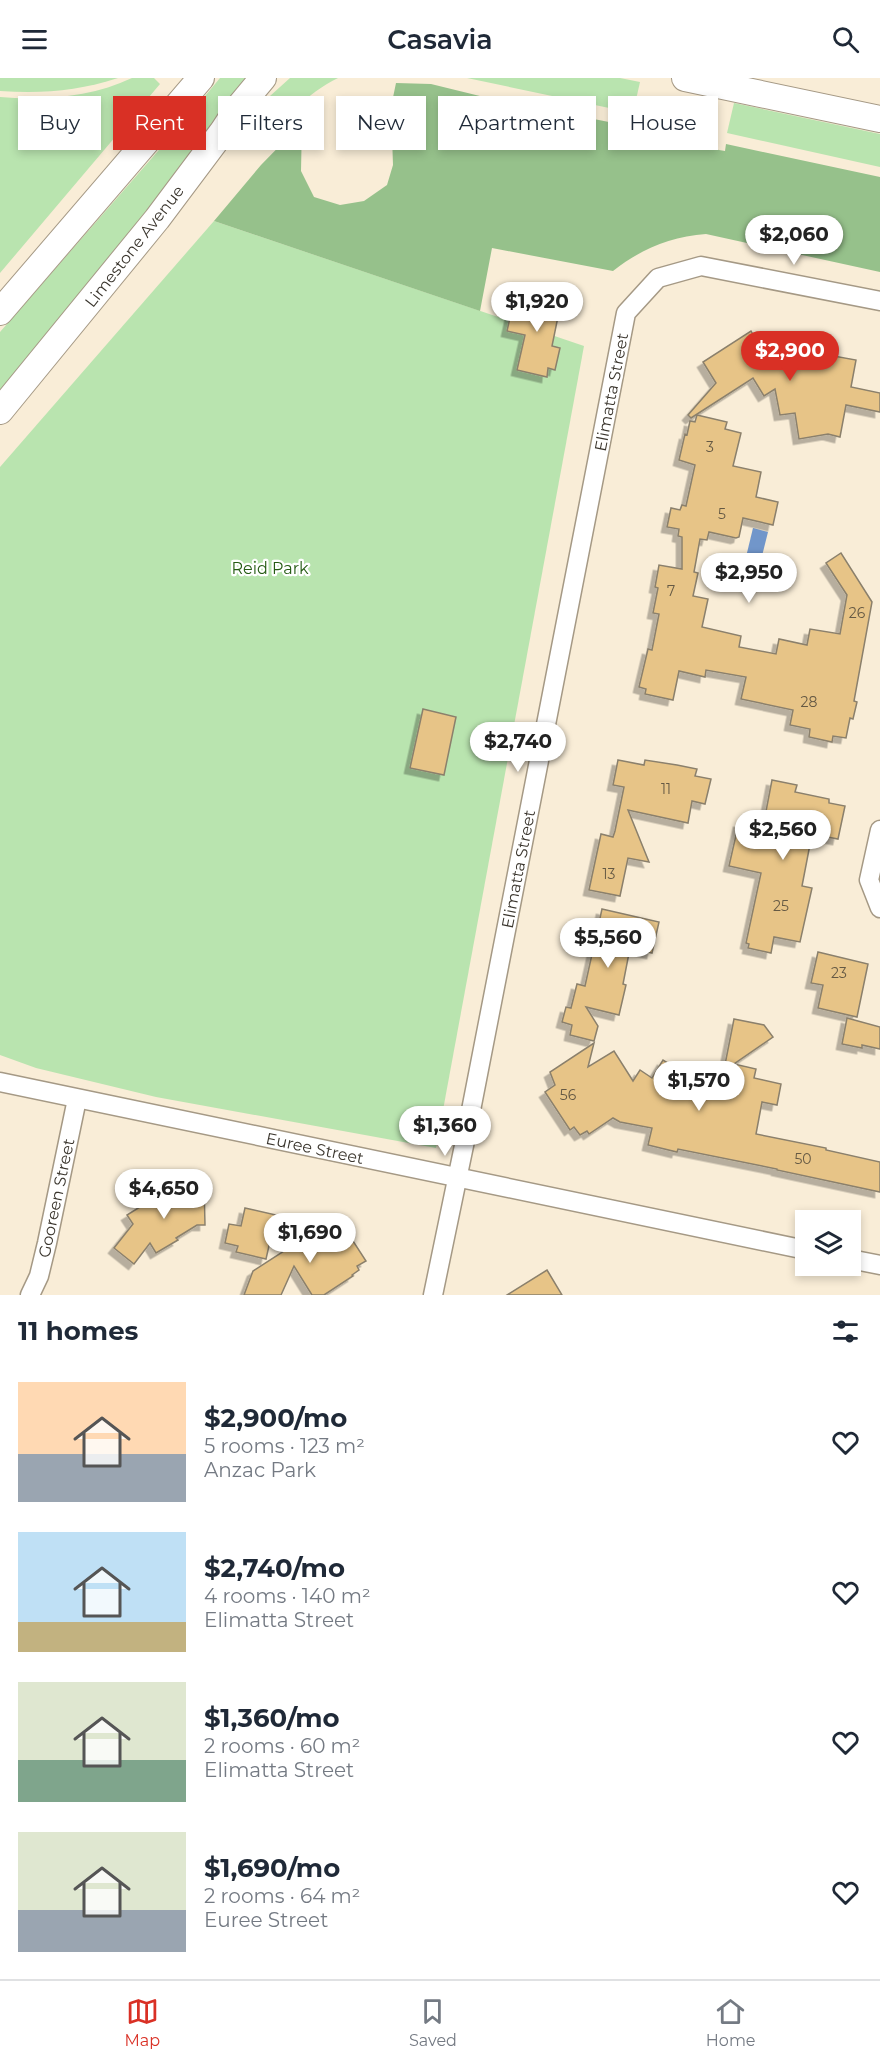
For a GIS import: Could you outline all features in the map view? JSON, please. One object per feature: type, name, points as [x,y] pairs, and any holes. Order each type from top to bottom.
[{"type":"main road","points":[[0,312],[201,78]]},
{"type":"main road","name":"Limestone Avenue","points":[[0,411],[157,219],[238,108],[263,78]]},
{"type":"main road","points":[[685,78],[880,119]]},
{"type":"street","name":"Elimatta Street","points":[[433,1295],[458,1178],[626,313],[658,278],[701,266],[880,301]]},
{"type":"street","points":[[880,830],[869,880],[880,908]]},
{"type":"street","name":"Euree Street","points":[[0,1082],[795,1248]]},
{"type":"street","name":"Gooreen Street","points":[[30,1295],[39,1276],[47,1243],[77,1099]]},
{"type":"street","points":[[861,1261],[880,1265]]},
{"type":"green space","points":[[0,78],[118,78],[74,89],[31,92],[0,91]]},
{"type":"green space","points":[[132,78],[154,78],[160,84],[150,96],[113,96],[113,140],[0,273],[0,97],[18,98],[18,150],[101,150],[101,96],[67,96],[101,90]]},
{"type":"green space","points":[[220,78],[251,78],[237,96],[218,96],[218,120],[206,135],[205,96]]},
{"type":"green space","points":[[290,78],[338,78],[310,96],[270,96]]},
{"type":"green space","points":[[467,78],[620,78],[640,82],[637,96],[608,96],[608,108],[596,105],[596,96],[552,96]]},
{"type":"green space","points":[[396,83],[431,84],[480,96],[438,96],[438,150],[596,150],[596,119],[608,122],[608,150],[725,151],[726,144],[880,177],[880,272],[706,234],[656,245],[634,256],[613,271],[492,248],[480,311],[214,221],[276,150],[301,150],[301,171],[314,197],[340,205],[364,201],[387,185],[393,165],[392,150],[426,150],[426,96],[393,96]]},
{"type":"green space","points":[[734,103],[880,134],[880,167],[727,133]]},
{"type":"green space","points":[[159,150],[194,150],[32,356],[0,393],[0,332]]},
{"type":"green space","name":"Reid Park","points":[[214,221],[584,346],[436,1148],[156,1097],[36,1068],[0,1055],[0,467]]},
{"type":"water","points":[[753,528],[768,532],[761,560],[746,557]]},
{"type":"building","points":[[535,292],[562,297],[552,346],[560,348],[555,370],[548,368],[547,377],[517,370],[525,335],[507,331],[514,300],[533,304]]},
{"type":"building","points":[[751,331],[755,338],[793,333],[796,352],[856,360],[851,387],[880,393],[880,412],[846,405],[840,437],[828,434],[799,439],[795,413],[780,415],[775,389],[764,396],[753,378],[691,418],[688,415],[716,383],[703,362]]},
{"type":"building","points":[[697,415],[727,422],[725,429],[741,433],[733,466],[761,472],[756,497],[778,502],[773,525],[743,518],[739,537],[709,532],[707,540],[700,539],[694,572],[698,573],[693,596],[708,599],[702,627],[741,636],[739,647],[776,654],[779,639],[807,645],[810,629],[840,634],[847,595],[826,563],[841,553],[872,602],[854,701],[857,702],[853,719],[850,718],[846,738],[833,736],[832,742],[809,737],[810,729],[790,725],[793,710],[741,699],[746,677],[706,670],[705,677],[679,671],[673,700],[645,694],[646,689],[639,687],[648,649],[652,650],[659,614],[653,613],[658,588],[655,587],[659,565],[682,569],[682,537],[678,536],[679,529],[667,527],[671,508],[680,510],[682,505],[686,506],[695,465],[679,460],[690,421],[695,422]]},
{"type":"building","points":[[423,709],[456,717],[444,775],[410,768]]},
{"type":"building","points":[[618,760],[644,765],[645,760],[697,769],[695,776],[711,779],[705,804],[692,801],[688,823],[628,810],[649,862],[628,858],[620,896],[589,890],[601,834],[613,837],[615,831],[624,787],[613,785]]},
{"type":"building","points":[[772,780],[797,785],[795,792],[829,799],[829,803],[845,806],[838,839],[812,834],[802,886],[812,888],[800,942],[774,937],[771,953],[748,948],[749,944],[746,943],[761,873],[729,866],[739,822],[763,827]]},
{"type":"building","points":[[602,909],[659,922],[652,953],[630,948],[623,984],[626,985],[619,1015],[586,1007],[598,1026],[594,1041],[570,1035],[572,1025],[562,1022],[566,1007],[571,1008],[577,984],[585,986]]},
{"type":"building","points":[[818,952],[868,964],[857,1017],[818,1008],[823,985],[811,983]]},
{"type":"building","points":[[847,1018],[880,1027],[880,1049],[842,1044]]},
{"type":"building","points":[[734,1019],[764,1025],[773,1037],[734,1064],[756,1069],[754,1078],[781,1084],[777,1105],[762,1102],[756,1134],[880,1162],[880,1192],[777,1169],[648,1145],[652,1128],[620,1122],[613,1118],[589,1134],[587,1131],[580,1135],[574,1127],[570,1130],[545,1092],[555,1085],[550,1072],[594,1043],[588,1067],[614,1051],[633,1081],[640,1070],[652,1078],[663,1060],[719,1095]]},
{"type":"building","points":[[204,1184],[205,1225],[197,1225],[156,1253],[150,1243],[134,1264],[114,1248],[133,1224],[127,1215],[175,1185]]},
{"type":"building","points":[[245,1208],[276,1215],[266,1259],[236,1252],[238,1246],[225,1243],[229,1224],[241,1226]]},
{"type":"building","points":[[325,1222],[331,1231],[342,1224],[366,1261],[357,1266],[359,1270],[353,1276],[324,1295],[312,1295],[294,1266],[281,1295],[244,1295],[253,1271]]},
{"type":"building","points":[[547,1270],[562,1295],[507,1295]]}]
